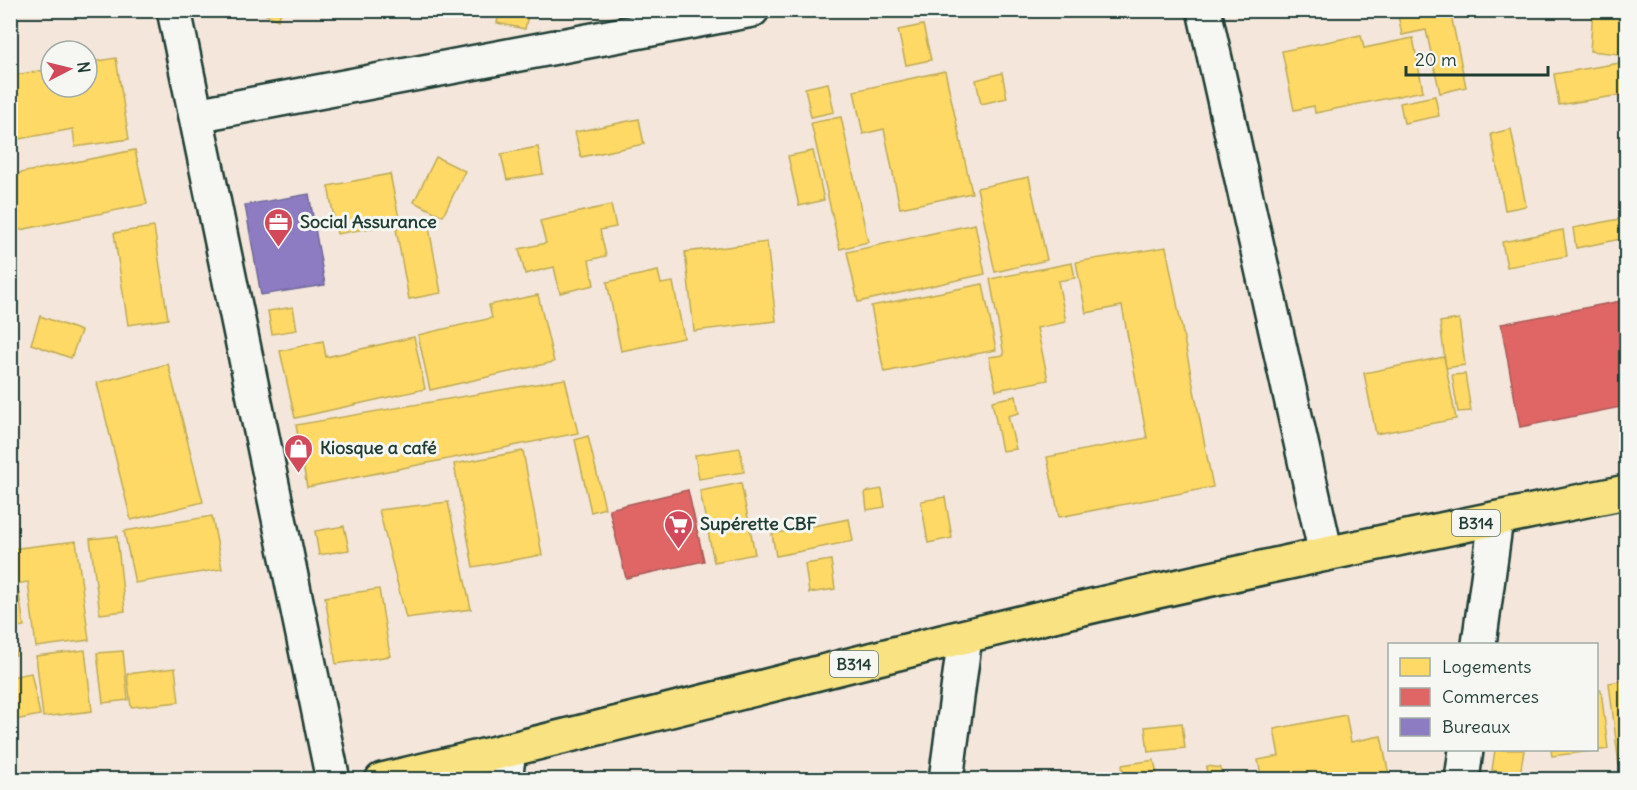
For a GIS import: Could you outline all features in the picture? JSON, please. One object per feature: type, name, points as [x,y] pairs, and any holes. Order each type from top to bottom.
[{"type":"main road","name":"B314","points":[[382,780],[507,765],[965,637],[1326,554],[1626,492]]},
{"type":"street","points":[[174,10],[333,780]]},
{"type":"street","points":[[196,115],[752,10]]},
{"type":"street","points":[[1204,10],[1326,554]]},
{"type":"street","points":[[1479,643],[1496,519]]},
{"type":"street","points":[[946,780],[965,637]]},
{"type":"street","points":[[1462,780],[1466,751]]},
{"type":"building: Logements","points":[[256,10],[282,10],[278,20]]},
{"type":"building: Logements","points":[[500,10],[529,10],[525,29],[497,23]]},
{"type":"building: Logements","points":[[1397,10],[1450,10],[1466,87],[1440,93],[1426,30],[1402,35]]},
{"type":"building: Logements","points":[[1593,10],[1622,10],[1619,54],[1590,51]]},
{"type":"building: Logements","points":[[923,25],[931,60],[906,65],[898,30]]},
{"type":"building: Logements","points":[[1361,35],[1364,48],[1413,38],[1423,91],[1315,113],[1314,106],[1294,110],[1282,51]]},
{"type":"building: Logements","points":[[116,58],[129,139],[75,147],[73,129],[14,140],[10,122],[10,76],[39,71],[39,99],[99,99],[99,61]]},
{"type":"building: Logements","points":[[1626,62],[1626,94],[1559,105],[1554,74]]},
{"type":"building: Logements","points":[[945,71],[972,193],[900,208],[884,129],[863,134],[854,91]]},
{"type":"building: Logements","points":[[1002,73],[1007,98],[981,104],[976,80]]},
{"type":"building: Logements","points":[[828,83],[834,112],[811,117],[805,88]]},
{"type":"building: Logements","points":[[1435,96],[1439,116],[1404,123],[1400,103]]},
{"type":"building: Logements","points":[[841,117],[868,242],[840,249],[811,123]]},
{"type":"building: Logements","points":[[639,119],[644,144],[581,157],[575,132]]},
{"type":"building: Logements","points":[[1511,129],[1526,206],[1505,210],[1491,134]]},
{"type":"building: Logements","points":[[538,147],[543,174],[507,180],[501,154]]},
{"type":"building: Logements","points":[[135,150],[147,204],[10,232],[10,175]]},
{"type":"building: Logements","points":[[813,151],[824,200],[799,206],[788,156]]},
{"type":"building: Logements","points":[[436,157],[465,171],[443,216],[414,202]]},
{"type":"building: Logements","points":[[390,174],[400,223],[337,234],[328,186]]},
{"type":"building: Logements","points":[[1029,177],[1047,260],[995,272],[977,188]]},
{"type":"building: Logements","points":[[611,205],[616,227],[600,230],[606,256],[589,260],[594,285],[560,293],[554,267],[525,274],[519,249],[546,243],[540,221]]},
{"type":"building: Logements","points":[[1625,218],[1626,238],[1576,248],[1573,228]]},
{"type":"building: Logements","points":[[428,222],[441,293],[409,299],[396,229]]},
{"type":"building: Logements","points":[[975,224],[985,274],[858,302],[847,252]]},
{"type":"building: Logements","points":[[154,227],[168,319],[128,325],[114,233]]},
{"type":"building: Logements","points":[[1563,230],[1567,256],[1507,267],[1502,242]]},
{"type":"building: Logements","points":[[767,242],[776,321],[694,331],[685,252]]},
{"type":"building: Logements","points":[[1166,247],[1213,487],[1059,517],[1047,457],[1147,438],[1122,306],[1086,313],[1076,262]]},
{"type":"building: Logements","points":[[1072,263],[1075,278],[1058,281],[1066,322],[1037,328],[1048,380],[996,390],[989,357],[1004,355],[990,279]]},
{"type":"building: Logements","points":[[658,271],[661,284],[673,282],[684,338],[621,351],[607,282]]},
{"type":"building: Logements","points":[[983,284],[996,350],[884,372],[871,306]]},
{"type":"building: Logements","points":[[538,295],[554,362],[430,390],[418,335],[492,318],[489,305]]},
{"type":"building: Logements","points":[[293,307],[297,330],[272,334],[268,311]]},
{"type":"building: Logements","points":[[40,316],[81,331],[71,358],[31,344]]},
{"type":"building: Logements","points":[[1459,319],[1465,365],[1446,368],[1440,322]]},
{"type":"building: Logements","points":[[414,337],[425,389],[295,418],[280,351],[323,341],[326,357]]},
{"type":"building: Logements","points":[[1444,357],[1456,419],[1376,434],[1364,373]]},
{"type":"building: Logements","points":[[168,364],[203,502],[131,520],[97,383]]},
{"type":"building: Logements","points":[[1465,374],[1471,411],[1458,412],[1452,375]]},
{"type":"building: Logements","points":[[565,379],[578,433],[307,487],[296,425]]},
{"type":"building: Logements","points":[[1016,396],[1019,413],[1008,416],[1016,449],[1002,451],[992,401]]},
{"type":"building: Logements","points":[[588,436],[605,508],[591,512],[575,440]]},
{"type":"building: Logements","points":[[740,448],[744,472],[699,479],[695,455]]},
{"type":"building: Logements","points":[[523,451],[542,555],[473,567],[454,464]]},
{"type":"building: Logements","points":[[741,483],[755,554],[714,562],[700,491]]},
{"type":"building: Logements","points":[[882,489],[885,507],[867,510],[865,492]]},
{"type":"building: Logements","points":[[945,497],[952,538],[928,543],[921,501]]},
{"type":"building: Logements","points":[[448,502],[471,609],[406,618],[379,510]]},
{"type":"building: Logements","points":[[212,516],[222,569],[135,583],[124,531]]},
{"type":"building: Logements","points":[[849,519],[853,541],[776,556],[772,534]]},
{"type":"building: Logements","points":[[344,526],[349,550],[319,555],[315,531]]},
{"type":"building: Logements","points":[[117,536],[125,611],[100,614],[90,539]]},
{"type":"building: Logements","points":[[76,541],[89,640],[36,647],[28,582],[15,584],[11,549]]},
{"type":"building: Logements","points":[[831,560],[835,589],[809,593],[805,564]]},
{"type":"building: Logements","points":[[18,588],[24,626],[12,628],[16,655],[10,656],[10,590]]},
{"type":"building: Logements","points":[[379,589],[390,656],[336,664],[325,597]]},
{"type":"building: Logements","points":[[85,650],[92,711],[43,717],[36,656]]},
{"type":"building: Logements","points":[[123,651],[128,700],[103,703],[97,653]]},
{"type":"building: Logements","points":[[175,668],[179,702],[131,707],[127,674]]},
{"type":"building: Logements","points":[[31,673],[40,715],[10,721],[10,677]]},
{"type":"building: Logements","points":[[1626,680],[1626,764],[1619,765],[1609,683]]},
{"type":"building: Logements","points":[[1598,690],[1601,690],[1608,749],[1598,750]]},
{"type":"building: Logements","points":[[1346,715],[1351,742],[1381,736],[1390,780],[1262,780],[1258,760],[1279,756],[1274,729]]},
{"type":"building: Logements","points":[[1182,723],[1185,748],[1148,752],[1145,727]]},
{"type":"building: Logements","points":[[1495,751],[1524,751],[1520,775],[1492,770]]},
{"type":"building: Logements","points":[[1551,751],[1592,751],[1552,756]]},
{"type":"building: Logements","points":[[1154,760],[1158,780],[1124,780],[1122,765]]},
{"type":"building: Logements","points":[[1207,766],[1221,768],[1220,780],[1206,780]]},
{"type":"building: Commerces","points":[[1626,300],[1626,406],[1520,427],[1501,324]]},
{"type":"building: Commerces","points":[[688,490],[704,561],[626,578],[609,509]]},
{"type":"building: Bureaux","points":[[309,194],[325,285],[261,295],[245,205]]},
{"type":"place","name":"Social Assurance","points":[[279,248]]},
{"type":"place","name":"Kiosque a café","points":[[299,474]]},
{"type":"place","name":"Supérette CBF","points":[[679,550]]}]
